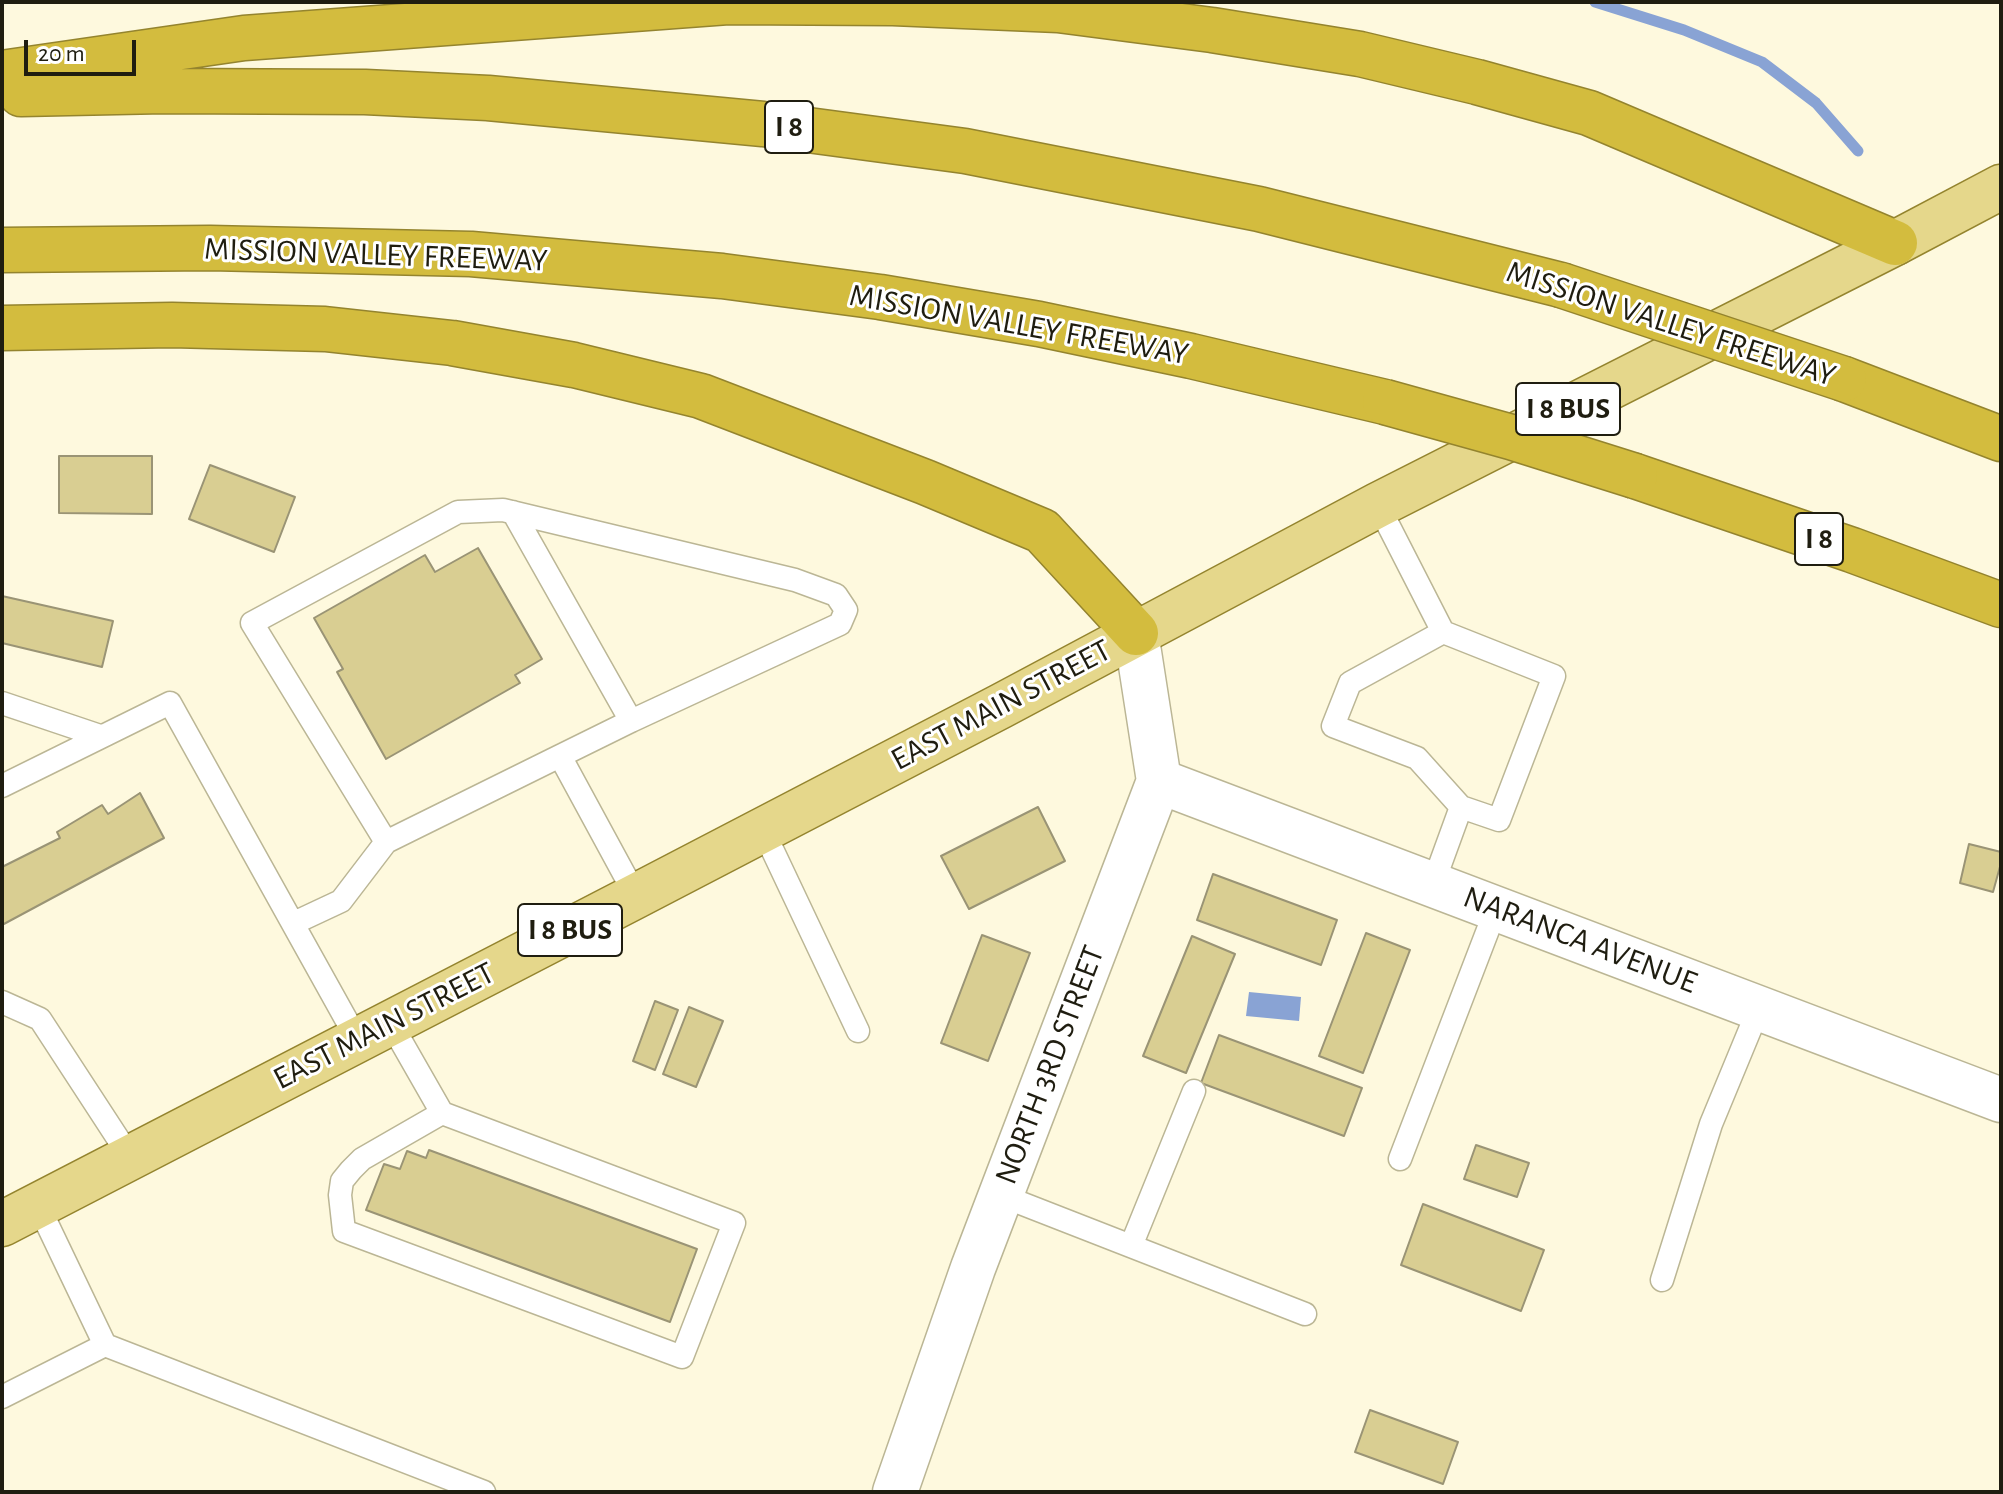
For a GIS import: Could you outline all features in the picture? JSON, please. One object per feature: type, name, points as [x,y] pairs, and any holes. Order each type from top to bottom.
[{"type":"highway","points":[[2,73],[244,38],[728,2],[893,3],[1058,10],[1212,30],[1360,54],[1589,113],[1895,243]]},
{"type":"highway","name":"MISSION VALLEY FREEWAY","points":[[2,94],[365,92],[488,98],[763,124],[965,151],[1259,209],[1561,285],[1844,379],[2001,439]]},
{"type":"highway","name":"MISSION VALLEY FREEWAY","points":[[2,250],[210,248],[471,254],[722,276],[880,297],[1039,324],[1385,402],[1511,437],[1852,550],[2001,605]]},
{"type":"highway","points":[[2,328],[172,325],[325,329],[452,343],[574,365],[701,396],[925,482],[1042,531],[1136,633]]},
{"type":"main road","name":"EAST MAIN STREET","points":[[20,1214],[1001,706],[1378,505],[2001,187]]},
{"type":"street","name":"NORTH 3RD STREET","points":[[895,1492],[1000,1195],[1159,781],[1136,633]]},
{"type":"street","name":"NARANCA AVENUE","points":[[1159,781],[2001,1100]]},
{"type":"lane","points":[[1378,505],[1443,632],[1554,676],[1499,820],[1461,807],[1417,758],[1333,726],[1350,683],[1443,632]]},
{"type":"lane","points":[[294,923],[341,901],[386,842],[631,721],[840,624],[846,610],[836,595],[795,580],[513,512],[458,512],[252,623],[386,842]]},
{"type":"lane","points":[[513,512],[631,721]]},
{"type":"lane","points":[[2,703],[100,736]]},
{"type":"lane","points":[[2,786],[170,703],[294,923],[373,1031],[442,1113],[734,1223],[682,1357],[344,1231],[340,1195],[342,1181],[351,1170],[362,1159],[442,1113]]},
{"type":"lane","points":[[560,756],[636,896]]},
{"type":"lane","points":[[1433,884],[1461,807]]},
{"type":"lane","points":[[763,830],[858,1031]]},
{"type":"lane","points":[[1400,1159],[1496,909]]},
{"type":"lane","points":[[2,1002],[40,1019],[130,1157]]},
{"type":"lane","points":[[1662,1280],[1711,1124],[1759,1008]]},
{"type":"lane","points":[[1131,1246],[1194,1091]]},
{"type":"lane","points":[[1000,1195],[1305,1314]]},
{"type":"lane","points":[[20,1214],[105,1345],[484,1492]]},
{"type":"lane","points":[[2,1397],[105,1345]]},
{"type":"water","points":[[1249,992],[1301,997],[1299,1021],[1246,1016]]},
{"type":"building","points":[[59,456],[152,456],[152,514],[59,513]]},
{"type":"building","points":[[210,465],[295,497],[274,552],[189,519]]},
{"type":"building","points":[[478,548],[542,659],[515,675],[520,683],[386,759],[337,672],[343,669],[314,618],[425,555],[435,572]]},
{"type":"building","points":[[2,596],[113,621],[102,667],[2,643]]},
{"type":"building","points":[[140,793],[164,838],[2,925],[2,867],[60,838],[57,832],[102,805],[108,814]]},
{"type":"building","points":[[1038,807],[1065,861],[969,909],[941,856]]},
{"type":"building","points":[[1969,844],[2001,852],[1993,892],[1960,883]]},
{"type":"building","points":[[1213,874],[1337,920],[1321,965],[1197,920]]},
{"type":"building","points":[[1366,933],[1410,950],[1363,1073],[1319,1056]]},
{"type":"building","points":[[982,935],[1030,953],[988,1061],[941,1043]]},
{"type":"building","points":[[1192,936],[1235,954],[1186,1073],[1143,1056]]},
{"type":"building","points":[[655,1001],[678,1010],[655,1070],[633,1061]]},
{"type":"building","points":[[689,1007],[723,1021],[696,1087],[663,1074]]},
{"type":"building","points":[[1219,1035],[1362,1088],[1344,1136],[1201,1083]]},
{"type":"building","points":[[1476,1145],[1529,1163],[1517,1197],[1464,1179]]},
{"type":"building","points":[[429,1150],[697,1249],[670,1322],[366,1210],[384,1164],[400,1169],[407,1151],[426,1158]]},
{"type":"building","points":[[1423,1204],[1544,1250],[1521,1311],[1401,1265]]},
{"type":"building","points":[[1370,1410],[1458,1442],[1443,1484],[1355,1452]]},
{"type":"waterway","points":[[1595,2],[1684,30],[1762,62],[1816,103],[1858,151]]}]
